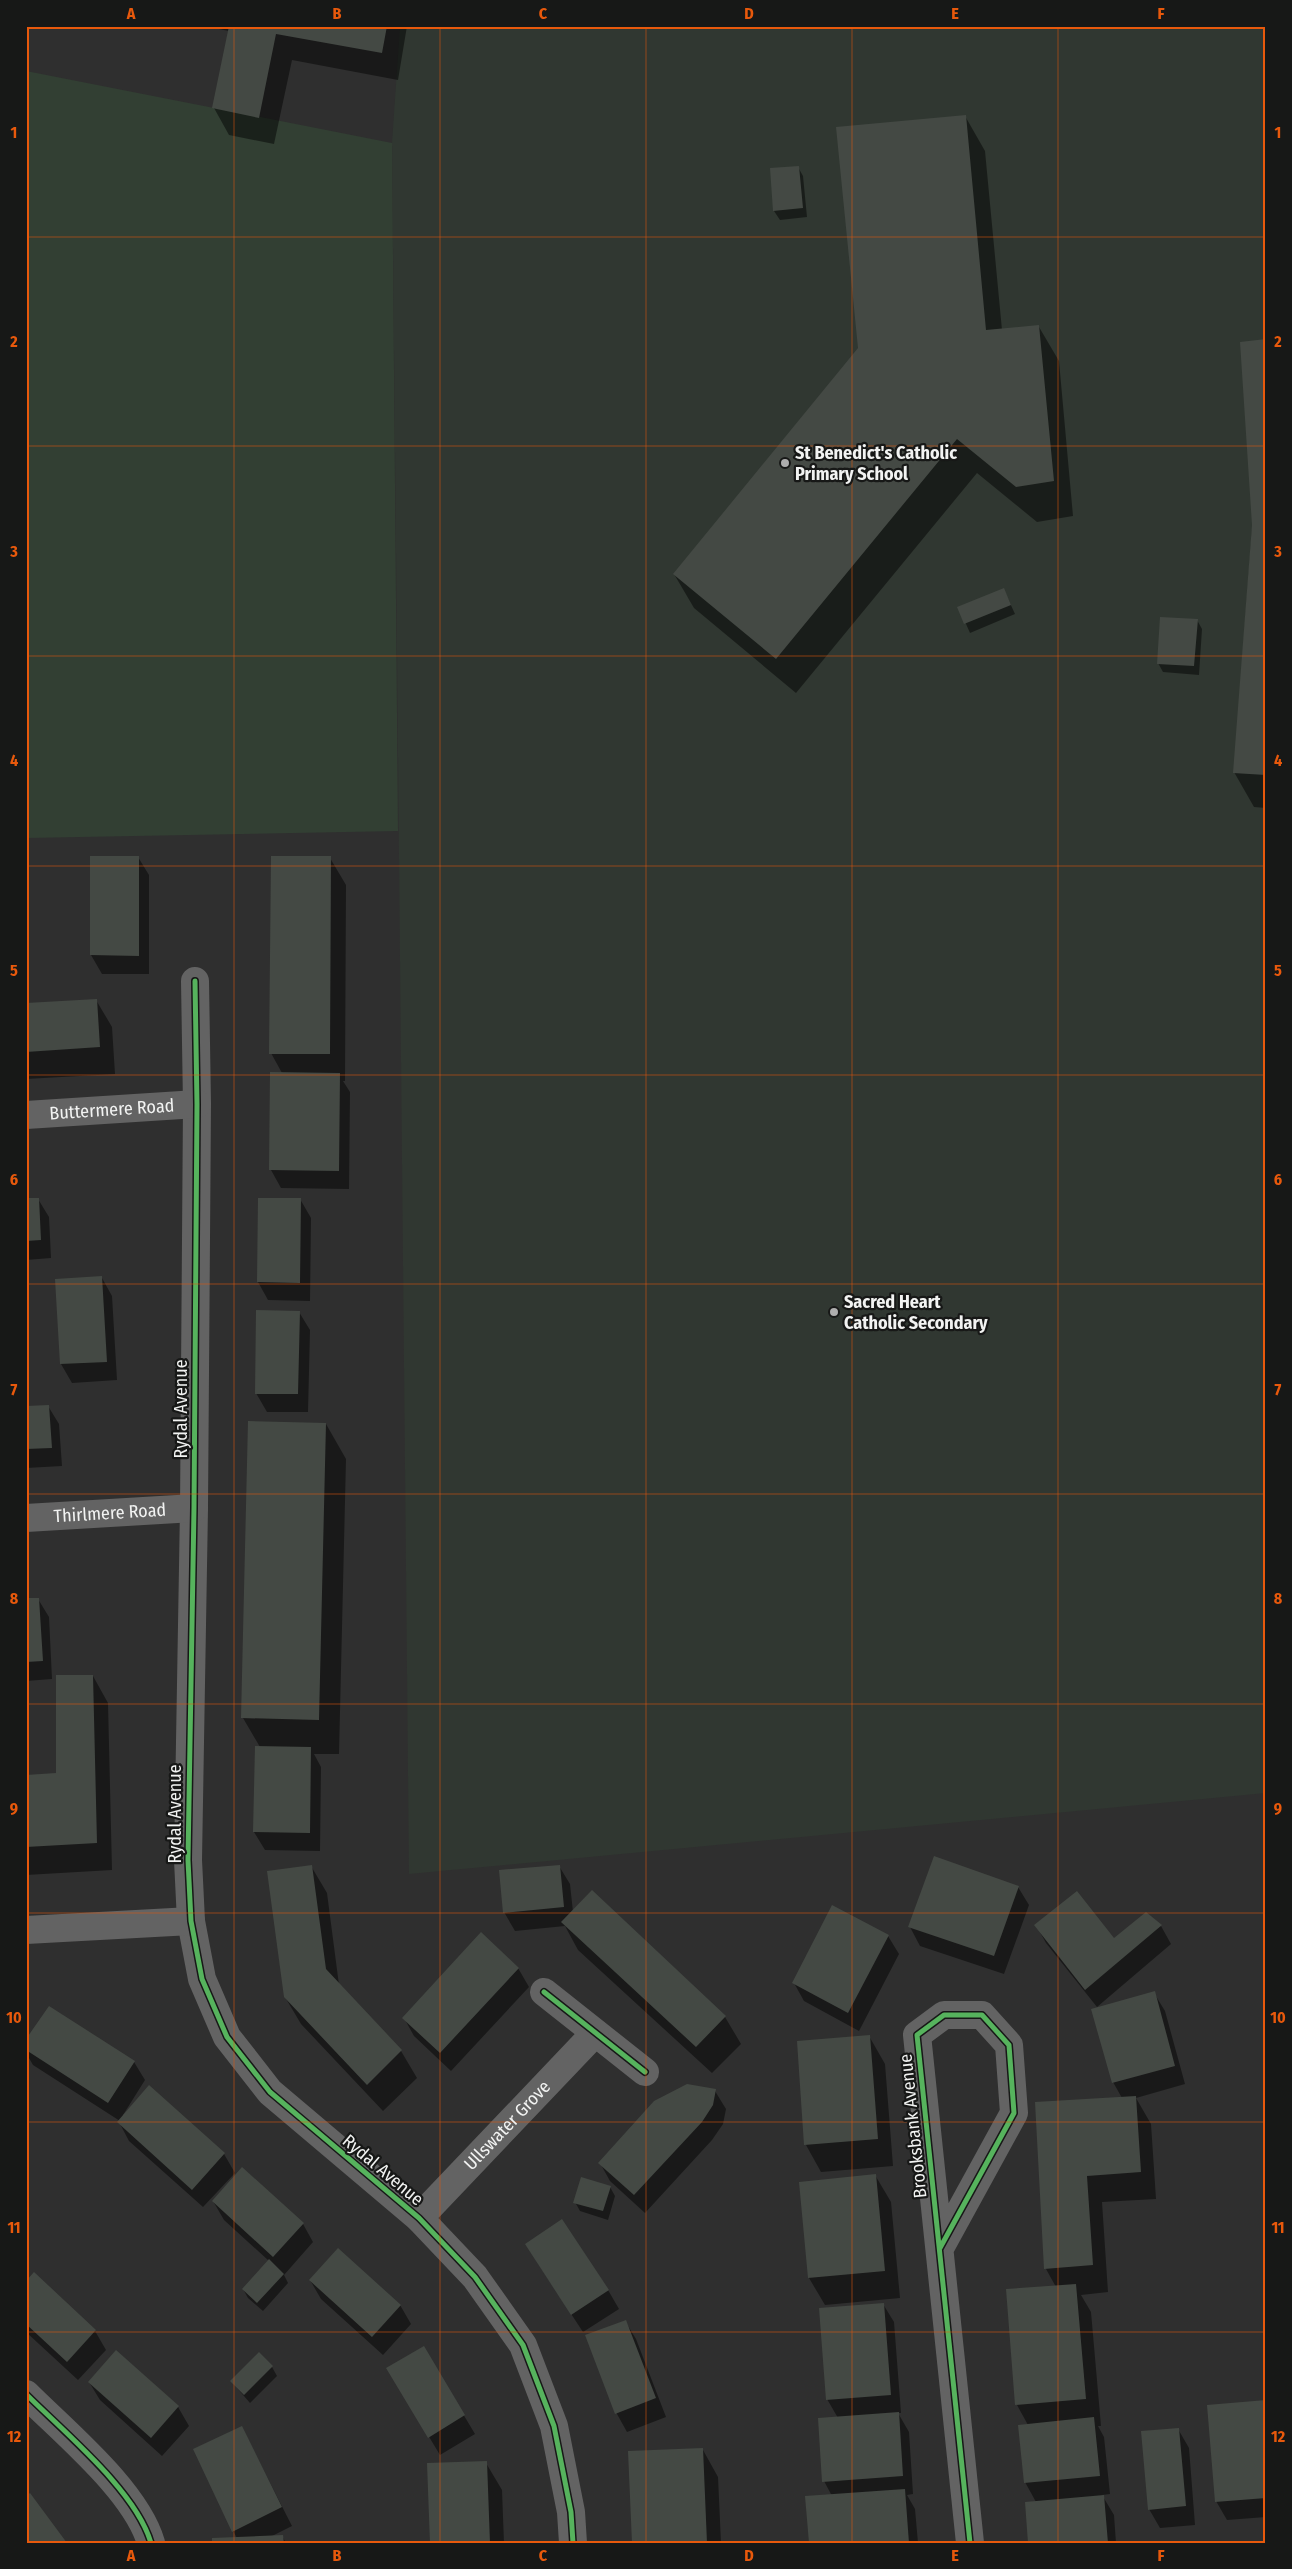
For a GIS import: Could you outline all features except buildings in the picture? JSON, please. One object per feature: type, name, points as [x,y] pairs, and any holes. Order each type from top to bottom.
[{"type":"street","name":"Rydal Avenue","points":[[195,981],[197,1104],[194,1508],[188,1860],[192,1921],[202,1979],[227,2037],[270,2092],[419,2218],[475,2277],[523,2345],[554,2426],[571,2512],[573,2543]]},
{"type":"street","name":"Buttermere Road","points":[[26,1115],[197,1104]]},
{"type":"street","name":"Thirlmere Road","points":[[26,1518],[194,1508]]},
{"type":"street","points":[[26,1930],[192,1921]]},
{"type":"street","points":[[544,1992],[644,2072]]},
{"type":"street","name":"Brooksbank Avenue","points":[[940,2248],[1014,2113],[1009,2045],[982,2015],[944,2015],[917,2035],[970,2543]]},
{"type":"street","name":"Ullswater Grove","points":[[419,2218],[596,2033]]},
{"type":"street","points":[[26,2394],[124,2492],[147,2529],[152,2543]]},
{"type":"shaded area","name":"Sacred Heart Catholic Secondary","points":[[400,26],[1266,26],[1266,1793],[409,1874],[392,143]]},
{"type":"green space","points":[[26,71],[392,143],[398,831],[26,838]]},
{"type":"cycle path","points":[[195,981],[197,1104],[194,1508],[188,1860],[191,1921],[202,1979],[227,2037],[270,2092],[419,2218],[475,2277],[523,2345],[554,2426],[571,2512],[573,2543]]},
{"type":"cycle path","points":[[544,1992],[645,2072]]},
{"type":"cycle path","points":[[940,2248],[1014,2113],[1009,2045],[982,2015],[944,2015],[917,2035],[970,2543]]},
{"type":"cycle path","points":[[26,2394],[115,2483],[131,2503],[143,2523],[151,2543]]},
{"type":"place","name":"St Benedict's Catholic Primary School","points":[[785,463]]},
{"type":"place","name":"Sacred Heart Catholic Secondary","points":[[834,1312]]}]
